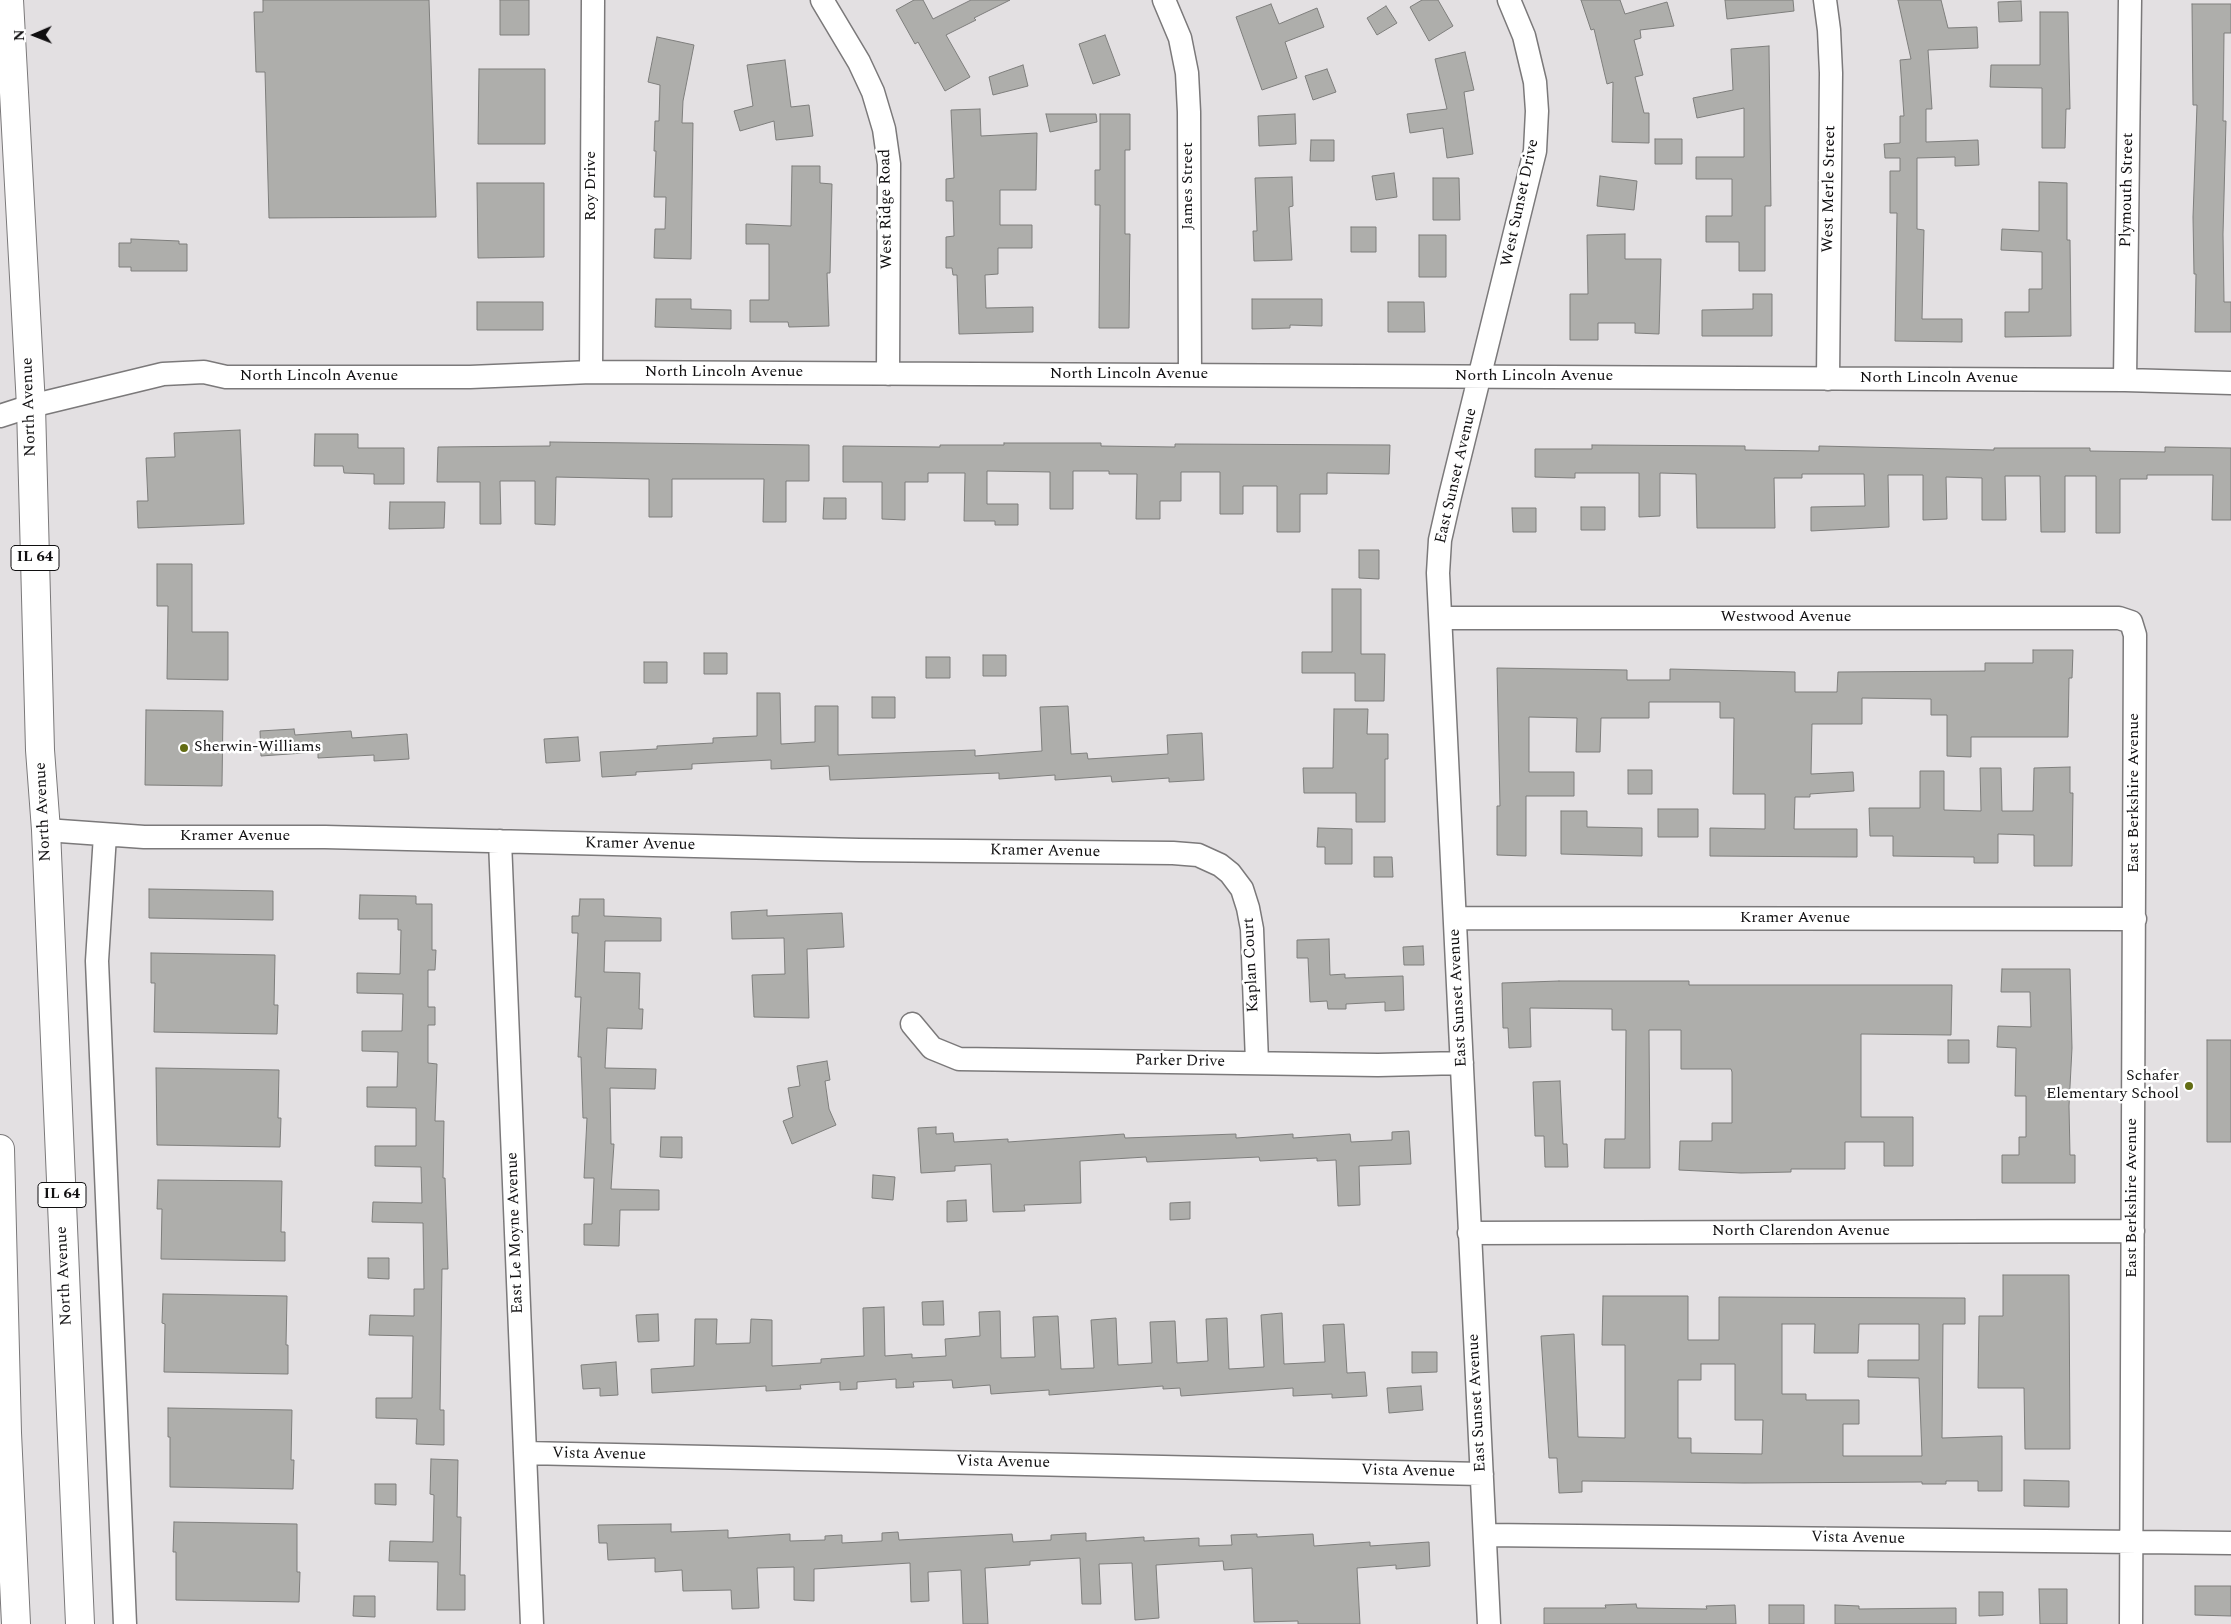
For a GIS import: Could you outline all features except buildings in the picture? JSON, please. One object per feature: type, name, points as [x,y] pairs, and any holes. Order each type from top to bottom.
[{"type":"main road","name":"North Avenue","points":[[9,0],[31,406],[40,750],[46,830],[80,1624]]},
{"type":"main road","points":[[0,1149],[4,1433],[16,1624]]},
{"type":"street","name":"Roy Drive","points":[[591,372],[593,0]]},
{"type":"street","name":"West Ridge Road","points":[[822,0],[866,77],[876,101],[884,129],[889,164],[888,374]]},
{"type":"street","name":"James Street","points":[[1164,0],[1180,38],[1187,73],[1189,112],[1190,375]]},
{"type":"street","name":"West Sunset Drive","points":[[1480,377],[1534,151],[1537,111],[1535,82],[1524,36],[1509,0]]},
{"type":"street","name":"West Merle Street","points":[[1825,0],[1829,30],[1831,74],[1828,378]]},
{"type":"street","name":"Plymouth Street","points":[[2125,380],[2130,0]]},
{"type":"street","name":"North Lincoln Avenue","points":[[0,416],[31,406],[163,374],[204,372],[226,377],[470,377],[591,372],[1828,378],[2125,380],[2231,383]]},
{"type":"street","name":"East Sunset Avenue","points":[[1480,377],[1440,540],[1438,573],[1489,1624]]},
{"type":"street","name":"Westwood Avenue","points":[[1441,618],[2119,618],[2131,622]]},
{"type":"street","name":"East Berkshire Avenue","points":[[2131,622],[2135,635],[2131,1624]]},
{"type":"street","name":"Kramer Avenue","points":[[46,830],[105,835],[500,841],[859,850],[1185,853],[1209,859],[1230,873]]},
{"type":"street","points":[[105,835],[96,961],[125,1624]]},
{"type":"street","name":"East Le Moyne Avenue","points":[[500,841],[532,1624]]},
{"type":"street","name":"Kaplan Court","points":[[1230,873],[1242,889],[1250,915],[1257,1062]]},
{"type":"street","name":"Kramer Avenue","points":[[1455,918],[2134,919]]},
{"type":"street","name":"Parker Drive","points":[[912,1024],[932,1048],[959,1059],[1257,1062],[1378,1066],[1462,1063]]},
{"type":"street","name":"North Clarendon Avenue","points":[[1469,1233],[2133,1231]]},
{"type":"street","name":"Vista Avenue","points":[[525,1453],[1482,1474]]},
{"type":"street","name":"Vista Avenue","points":[[1484,1535],[2231,1543]]},
{"type":"place","name":"Sherwin-Williams","points":[[184,748]]},
{"type":"place","name":"Schafer Elementary School","points":[[2189,1086]]}]
